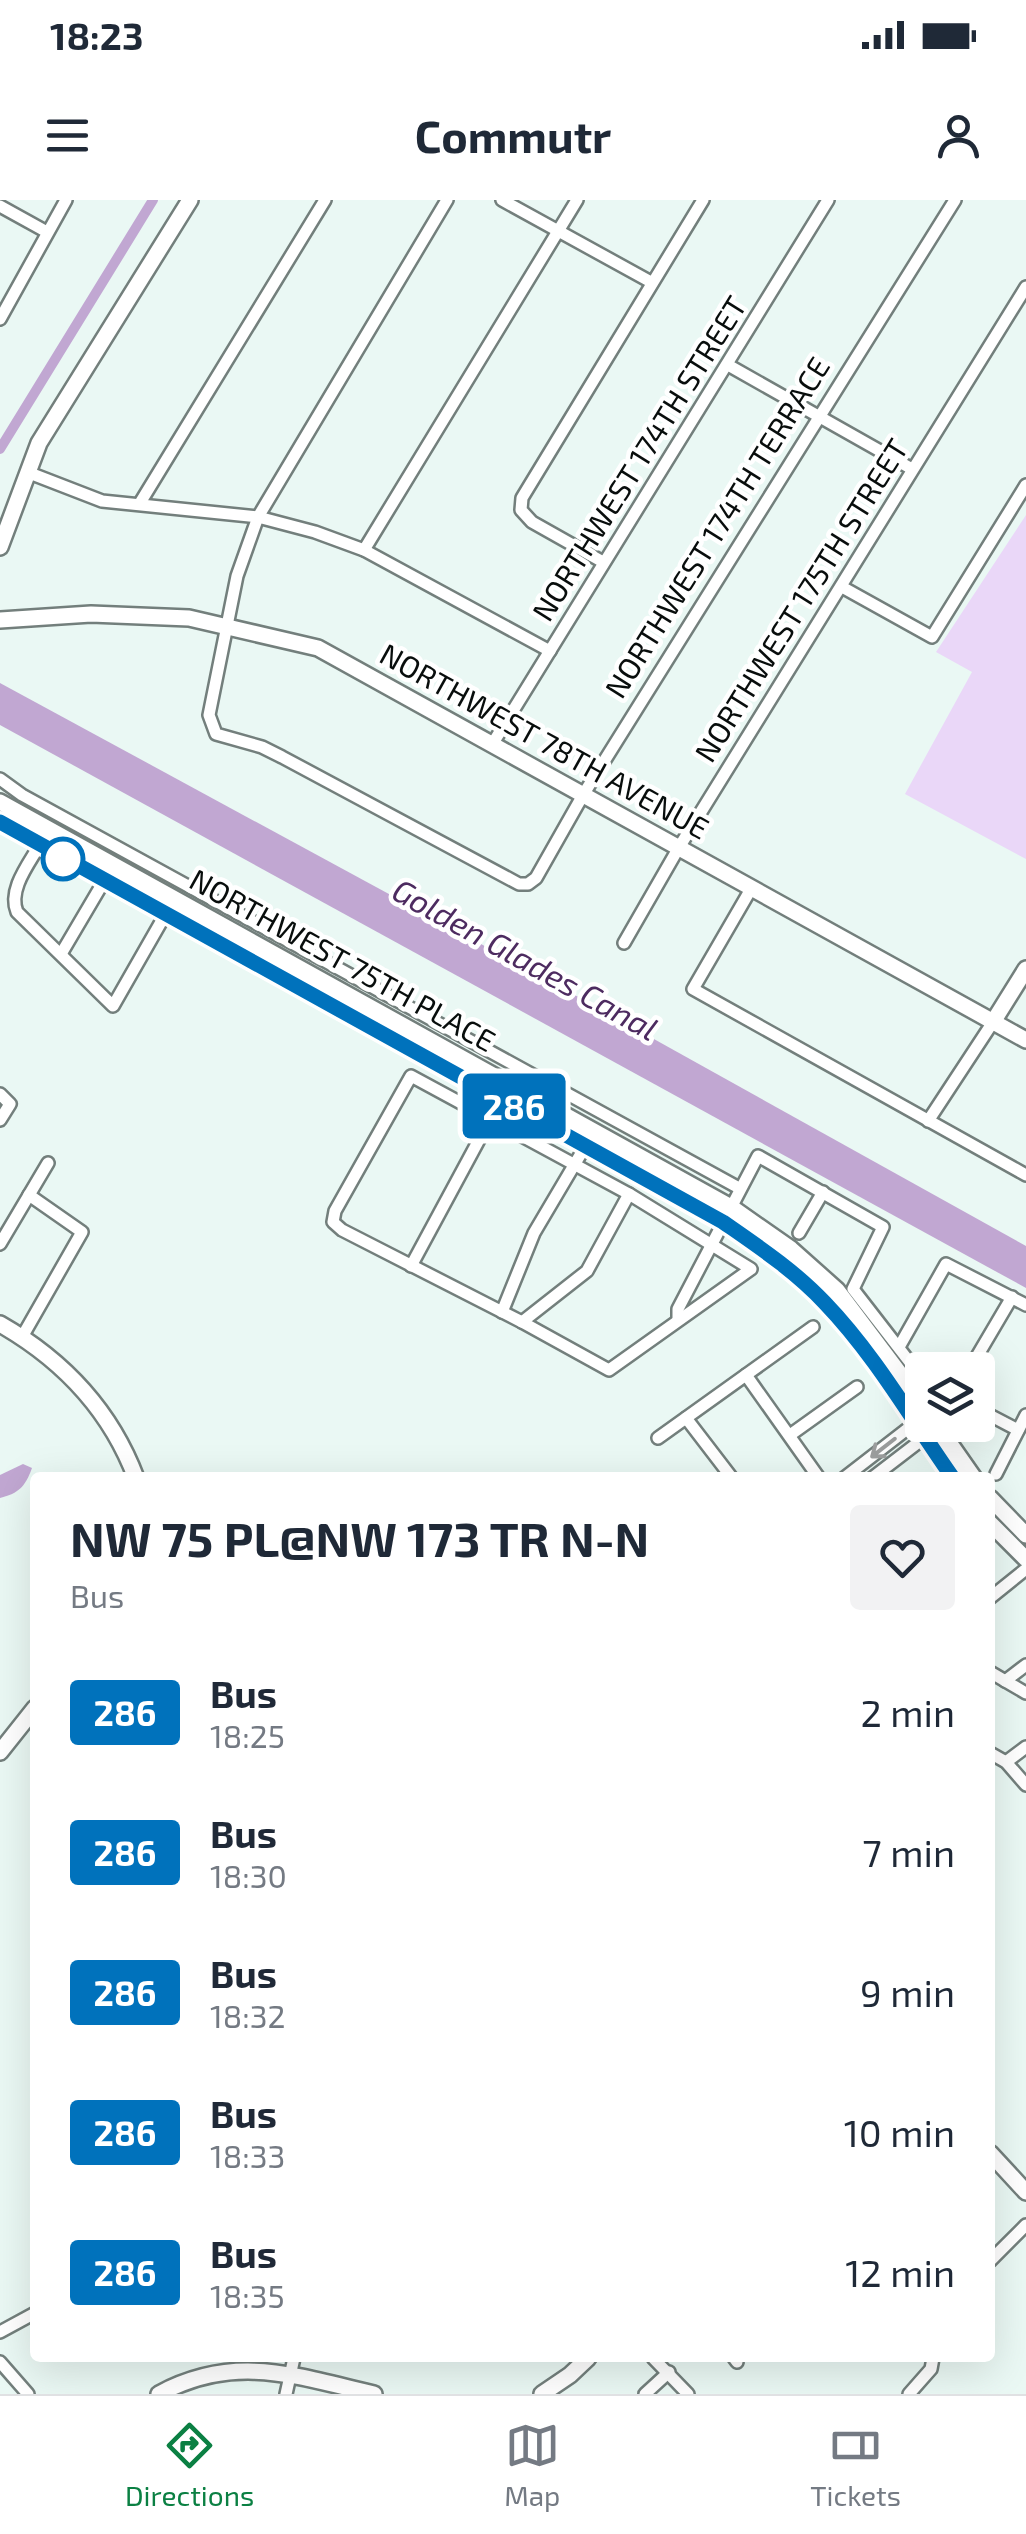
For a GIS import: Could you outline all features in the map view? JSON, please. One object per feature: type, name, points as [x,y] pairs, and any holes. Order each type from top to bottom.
[{"type":"street","points":[[0,319],[66,200]]},
{"type":"street","points":[[0,546],[40,443],[190,200]]},
{"type":"street","points":[[140,503],[326,200]]},
{"type":"street","points":[[226,626],[237,576],[258,517],[447,200]]},
{"type":"street","points":[[502,200],[652,282]]},
{"type":"street","points":[[364,550],[577,200]]},
{"type":"street","points":[[603,562],[532,522],[521,510],[527,486],[703,200]]},
{"type":"street","name":"NORTHWEST 174TH STREET","points":[[492,743],[828,200]]},
{"type":"street","name":"NORTHWEST 174TH TERRACE","points":[[226,626],[209,715],[216,734],[262,747],[504,878],[528,884],[536,878],[583,794],[955,200]]},
{"type":"street","points":[[0,206],[47,232]]},
{"type":"street","name":"NORTHWEST 175TH STREET","points":[[624,944],[1026,287]]},
{"type":"street","points":[[728,365],[912,468]]},
{"type":"street","points":[[27,472],[102,501],[258,517],[315,532],[364,550],[550,651]]},
{"type":"street","points":[[842,588],[932,637],[1026,485]]},
{"type":"street","name":"NORTHWEST 78TH AVENUE","points":[[0,620],[91,614],[189,618],[318,648],[1026,1040]]},
{"type":"street","points":[[0,779],[22,795],[740,1188]]},
{"type":"street","points":[[4,812],[22,795]]},
{"type":"street","name":"NORTHWEST 75TH PLACE","points":[[4,812],[39,846],[104,881],[169,907]]},
{"type":"street","name":"NORTHWEST 75TH PLACE","points":[[4,812],[412,1041],[534,1098],[791,1249],[836,1290],[905,1381]]},
{"type":"street","points":[[39,846],[15,891],[13,902],[17,912],[113,1006],[169,907]]},
{"type":"street","points":[[62,954],[104,881]]},
{"type":"street","points":[[751,889],[693,989],[1026,1175]]},
{"type":"street","points":[[928,1120],[1026,969]]},
{"type":"street","points":[[412,1041],[426,1015]]},
{"type":"street","name":"NORTHWEST 75TH PLACE","points":[[412,1041],[501,1099],[727,1214],[824,1302],[905,1401]]},
{"type":"street","points":[[411,1076],[490,1118],[629,1194],[752,1268],[609,1370],[334,1222],[335,1211],[411,1076]]},
{"type":"street","points":[[0,1094],[10,1104],[0,1120]]},
{"type":"street","points":[[411,1266],[501,1099],[510,1094],[534,1098]]},
{"type":"street","points":[[502,1312],[534,1233],[586,1145]]},
{"type":"street","points":[[678,1318],[678,1309],[758,1156],[883,1227],[853,1289],[905,1355]]},
{"type":"street","points":[[0,1244],[48,1163]]},
{"type":"street","points":[[799,1233],[823,1192]]},
{"type":"street","points":[[522,1322],[587,1271],[629,1194]]},
{"type":"street","points":[[22,1337],[82,1232],[29,1196]]},
{"type":"street","points":[[899,1347],[946,1264],[1026,1304]]},
{"type":"street","points":[[980,1352],[1012,1297]]},
{"type":"street","points":[[0,1324],[69,1372],[96,1404],[127,1452],[134,1472]]},
{"type":"street","points":[[658,1438],[813,1328]]},
{"type":"street","points":[[746,1376],[815,1472]]},
{"type":"street","points":[[790,1436],[857,1387]]},
{"type":"street","points":[[996,1474],[1026,1415]]},
{"type":"street","points":[[686,1418],[727,1472]]},
{"type":"street","points":[[995,1418],[1018,1430]]},
{"type":"street","points":[[854,1472],[905,1440]]},
{"type":"street","points":[[878,1472],[910,1442]]},
{"type":"street","name":"NORTHWEST 75TH PLACE","points":[[934,1442],[950,1472]]},
{"type":"street","name":"NORTHWEST 75TH PLACE","points":[[940,1442],[968,1472]]},
{"type":"street","points":[[995,1503],[1026,1535]]},
{"type":"street","points":[[995,1528],[1026,1559]]},
{"type":"street","points":[[995,1594],[1026,1569]]},
{"type":"street","points":[[1006,1681],[1026,1665]]},
{"type":"street","points":[[995,1675],[1026,1693]]},
{"type":"street","points":[[0,1752],[30,1714]]},
{"type":"street","points":[[1006,1762],[1026,1748]]},
{"type":"street","points":[[995,1756],[1006,1762],[1026,1785]]},
{"type":"street","points":[[995,2158],[1026,2192]]},
{"type":"street","points":[[995,2256],[1026,2225]]},
{"type":"street","points":[[0,2332],[30,2315]]},
{"type":"street","points":[[0,2362],[28,2394]]},
{"type":"street","points":[[286,2394],[293,2362]]},
{"type":"street","points":[[542,2394],[584,2362]]},
{"type":"street","points":[[657,2362],[688,2394]]},
{"type":"street","points":[[909,2394],[931,2370],[932,2362]]},
{"type":"street","points":[[159,2394],[197,2377],[254,2369],[374,2394]]},
{"type":"street","points":[[645,2394],[669,2372]]},
{"type":"shaded area","points":[[1026,515],[1026,859],[905,794],[972,672],[936,652]]},
{"type":"shaded area","points":[[0,683],[564,989],[1026,1246],[1026,1288],[0,725]]},
{"type":"shaded area","points":[[23,1464],[32,1468],[24,1485],[0,1498],[0,1475]]},
{"type":"waterway","name":"Golden Glades Canal","points":[[0,449],[153,200]]},
{"type":"bus line","name":"286","points":[[0,822],[723,1222],[780,1262],[824,1302],[910,1414],[949,1472]]}]
